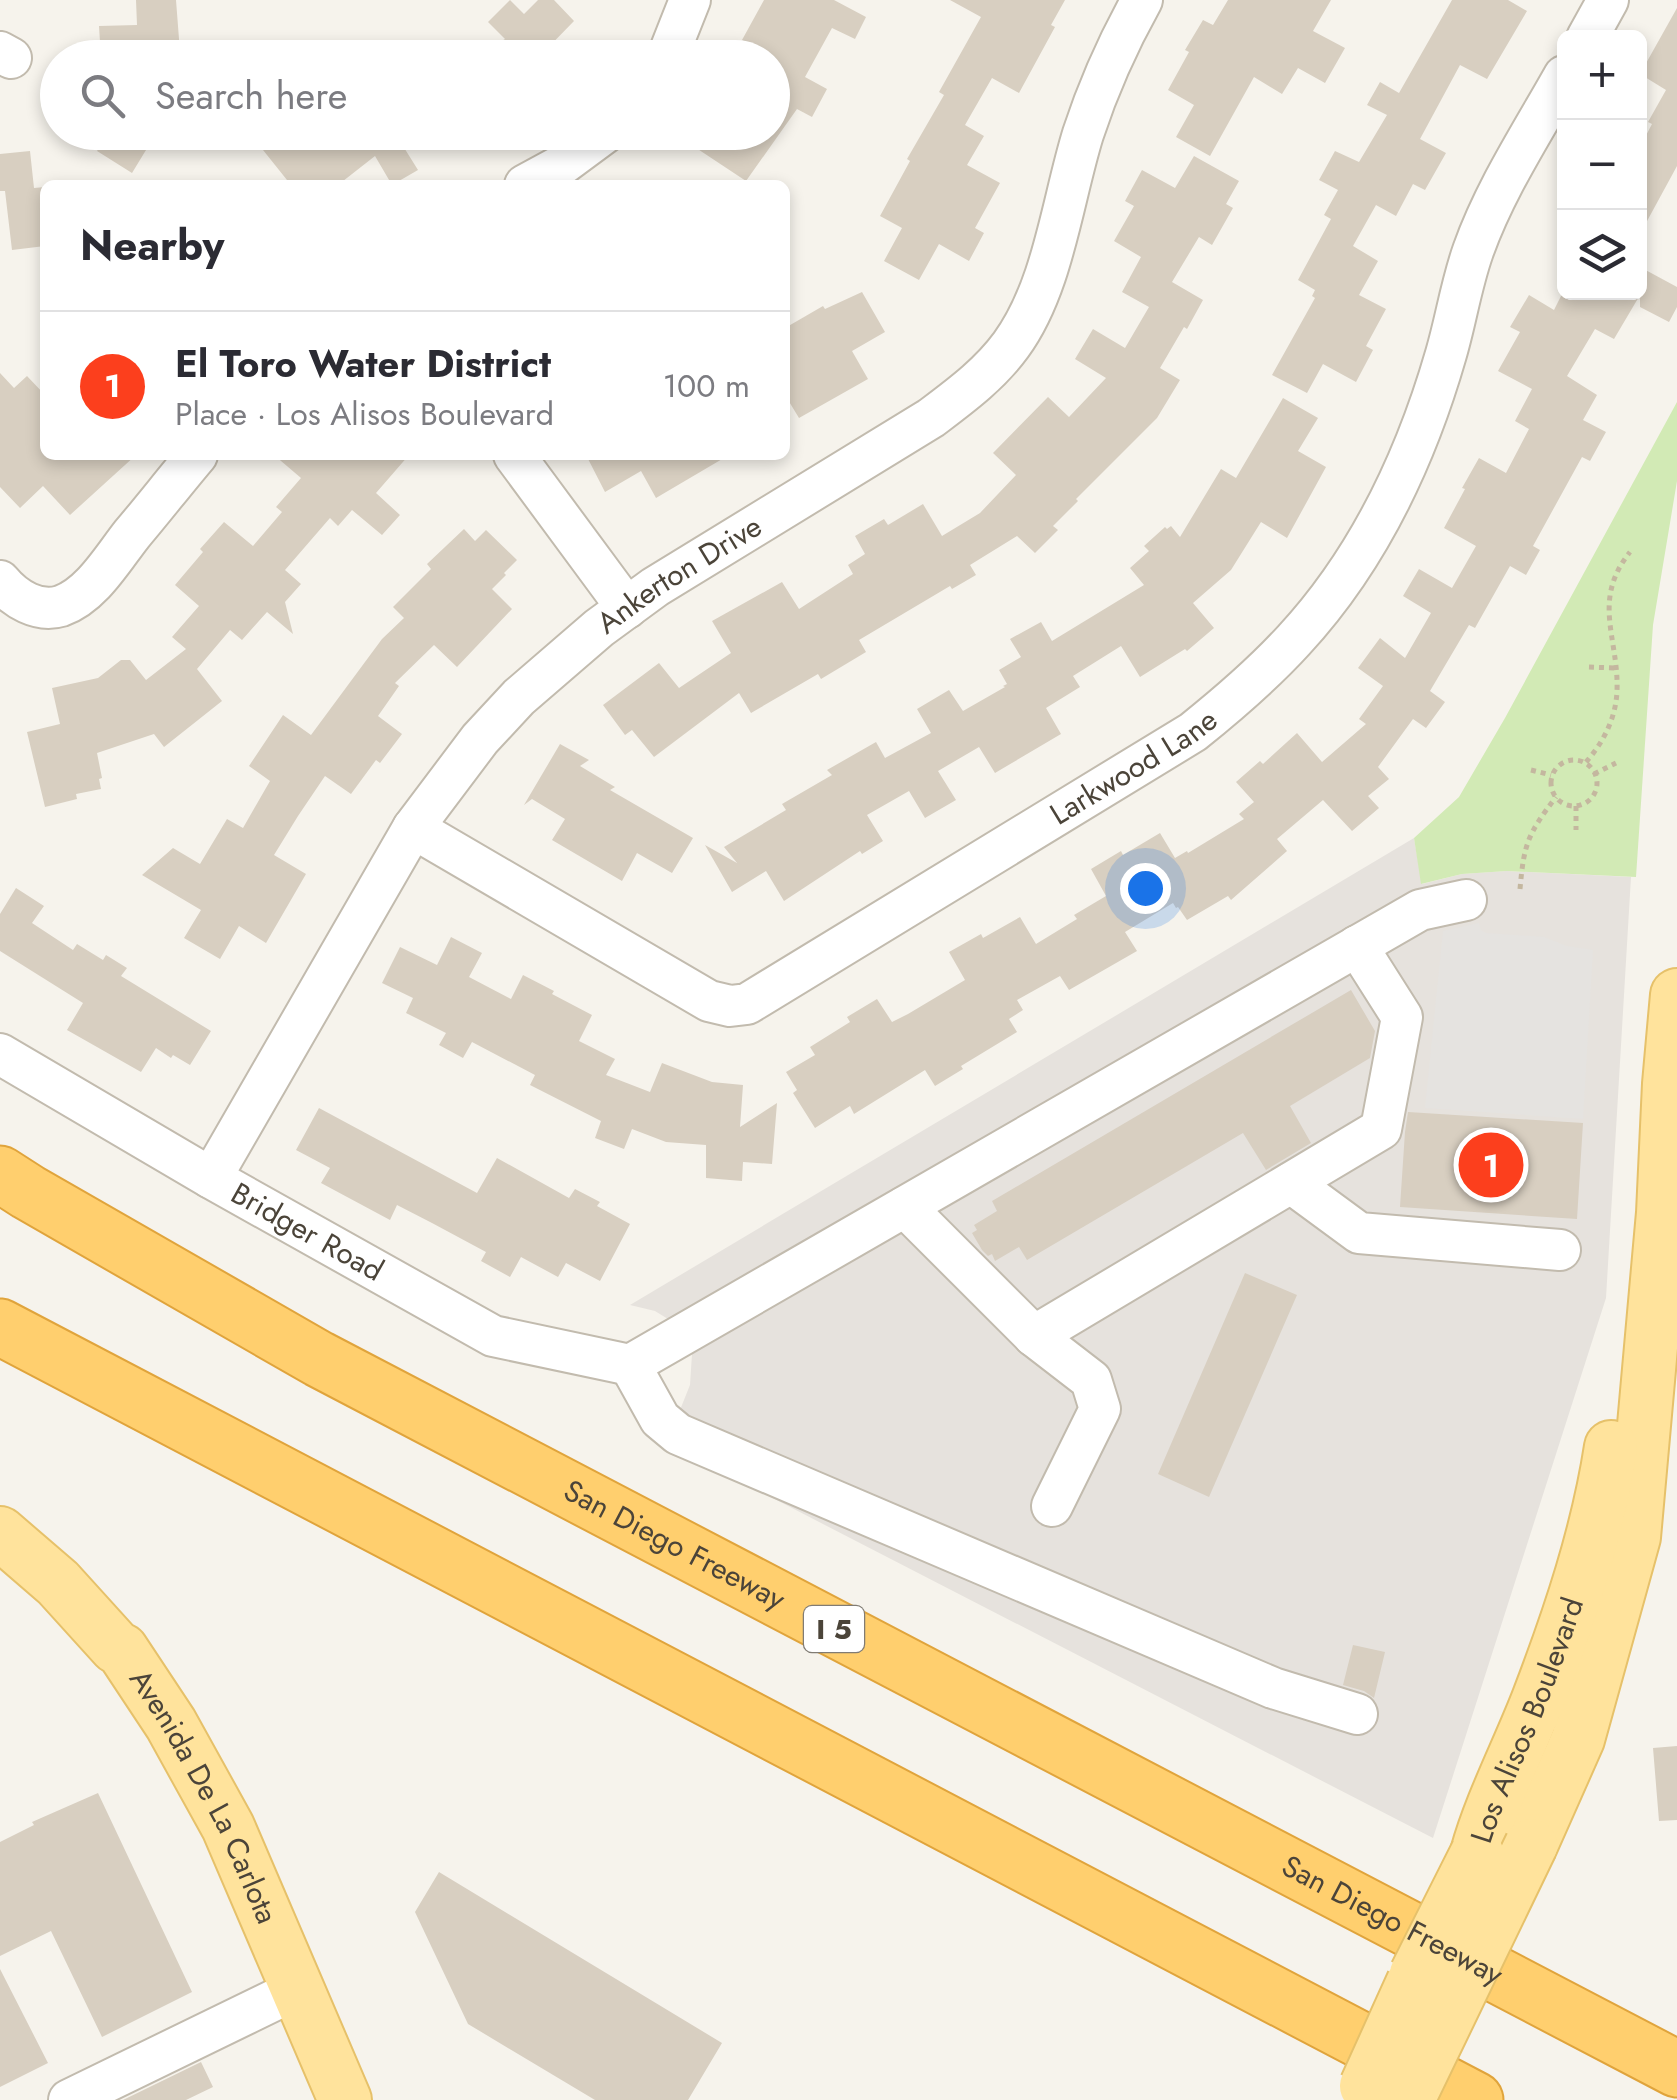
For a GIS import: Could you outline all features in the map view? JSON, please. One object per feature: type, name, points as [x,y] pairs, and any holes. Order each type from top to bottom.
[{"type":"highway","name":"San Diego Freeway","points":[[0,1174],[319,1360],[1677,2069]]},
{"type":"highway","points":[[0,1327],[1475,2100]]},
{"type":"main road","name":"Los Alisos Boulevard","points":[[1408,2100],[1578,1739],[1634,1537],[1663,1213],[1677,995]]},
{"type":"main road","name":"Los Alisos Boulevard","points":[[1358,2100],[1476,1853],[1540,1694],[1602,1504],[1622,1384],[1652,1324]]},
{"type":"main road","name":"Avenida De La Carlota","points":[[0,1533],[58,1583],[122,1650],[171,1724],[228,1826],[340,2098]]},
{"type":"street","points":[[674,40],[690,0]]},
{"type":"street","name":"Ankerton Drive","points":[[210,1178],[412,828],[480,739],[519,697],[627,608],[705,554],[931,418],[971,388],[1013,342],[1042,283],[1083,135],[1113,56],[1142,0]]},
{"type":"street","points":[[1591,30],[1608,0]]},
{"type":"street","name":"Larkwood Lane","points":[[412,828],[709,1001],[730,1006],[747,1004],[1193,732],[1252,683],[1296,638],[1356,560],[1381,518],[1424,418],[1446,354],[1473,251],[1499,190],[1557,88]]},
{"type":"street","points":[[534,180],[582,150]]},
{"type":"street","points":[[0,582],[34,606],[58,607],[84,592],[193,460]]},
{"type":"street","points":[[518,460],[627,608]]},
{"type":"street","points":[[1357,1714],[1273,1688],[678,1434],[660,1419],[630,1365],[1420,910],[1466,900]]},
{"type":"street","points":[[1034,1336],[1381,1129],[1402,1017],[1357,946]]},
{"type":"street","name":"Bridger Road","points":[[0,1054],[210,1178],[493,1336],[630,1365]]},
{"type":"street","points":[[1291,1183],[1359,1234],[1560,1250]]},
{"type":"street","points":[[905,1207],[1034,1336],[1092,1380],[1100,1409],[1052,1506]]},
{"type":"street","points":[[70,2100],[297,1988]]},
{"type":"path","points":[[1586,762],[1598,748],[1616,704],[1618,685],[1608,605],[1612,587],[1630,552]]},
{"type":"path","points":[[1589,666],[1615,668]]},
{"type":"path","points":[[1586,762],[1594,774],[1596,792],[1583,805],[1567,805],[1552,794],[1552,775],[1561,764],[1586,762]]},
{"type":"path","points":[[1594,774],[1616,763]]},
{"type":"path","points":[[1531,770],[1552,775]]},
{"type":"path","points":[[1520,889],[1522,856],[1532,830],[1556,798]]},
{"type":"path","points":[[1576,806],[1576,830]]},
{"type":"shaded area","points":[[1414,838],[1422,884],[1462,874],[1507,871],[1631,877],[1606,1298],[1433,1838],[652,1436],[678,1415],[690,1385],[692,1354],[668,1319],[655,1311],[630,1305]]},
{"type":"shaded area","points":[[1479,923],[1486,933],[1544,937],[1593,950],[1583,1119],[1425,1108],[1443,931]]},
{"type":"green space","points":[[1677,402],[1677,481],[1653,625],[1636,877],[1507,871],[1462,874],[1421,884],[1414,838],[1459,797]]},
{"type":"building","points":[[136,0],[176,0],[179,40],[100,40],[99,26],[137,25]]},
{"type":"building","points":[[510,0],[524,14],[538,0],[554,0],[574,21],[556,40],[503,40],[488,22]]},
{"type":"building","points":[[764,0],[834,0],[866,17],[855,39],[832,28],[805,77],[827,89],[812,117],[797,109],[790,119],[790,40],[742,40]]},
{"type":"building","points":[[950,0],[1065,0],[1051,25],[1055,27],[1019,93],[992,78],[965,125],[984,136],[967,165],[1000,183],[975,228],[984,233],[969,261],[939,244],[919,280],[884,261],[902,228],[880,216],[944,95],[939,92],[981,17]]},
{"type":"building","points":[[1228,0],[1331,0],[1313,31],[1345,48],[1325,83],[1298,68],[1282,94],[1254,77],[1210,156],[1176,137],[1194,105],[1168,90],[1203,20],[1213,25]]},
{"type":"building","points":[[1452,0],[1508,0],[1527,11],[1487,79],[1460,65],[1420,139],[1446,153],[1425,190],[1413,184],[1396,216],[1376,205],[1353,246],[1378,261],[1359,295],[1386,309],[1366,346],[1373,350],[1356,382],[1323,364],[1307,393],[1272,375],[1315,298],[1315,290],[1298,280],[1331,219],[1324,215],[1338,190],[1319,180],[1335,151],[1359,162],[1387,115],[1367,105],[1380,82],[1399,93]]},
{"type":"building","points":[[1677,8],[1677,166],[1647,221],[1647,134],[1652,124],[1648,122],[1666,90],[1647,78],[1647,62]]},
{"type":"building","points":[[98,150],[146,150],[132,173]]},
{"type":"building","points":[[263,150],[406,150],[418,170],[401,180],[389,180],[375,156],[344,180],[287,180]]},
{"type":"building","points":[[699,150],[768,150],[744,180]]},
{"type":"building","points":[[30,151],[34,188],[40,187],[40,247],[12,250],[5,191],[0,191],[0,154]]},
{"type":"building","points":[[1194,156],[1239,181],[1226,204],[1233,208],[1212,245],[1199,237],[1172,282],[1203,300],[1160,368],[1180,380],[1157,418],[1053,526],[1058,530],[1035,553],[1017,536],[970,565],[976,575],[952,589],[950,586],[859,640],[866,652],[821,679],[818,674],[751,713],[739,693],[654,757],[632,730],[625,735],[603,705],[659,663],[679,688],[731,653],[712,621],[782,582],[799,609],[853,574],[848,565],[865,554],[855,536],[884,519],[888,525],[923,504],[942,536],[980,513],[1016,475],[993,453],[1048,397],[1069,417],[1106,378],[1075,359],[1093,329],[1125,348],[1149,307],[1122,292],[1141,257],[1114,241],[1134,206],[1125,201],[1142,170],[1175,188]]},
{"type":"building","points":[[1647,271],[1677,287],[1677,307],[1669,322],[1640,307],[1640,300],[1647,300]]},
{"type":"building","points":[[862,292],[885,332],[852,351],[868,379],[799,418],[790,403],[790,325],[823,306],[825,309]]},
{"type":"building","points":[[1529,295],[1554,310],[1559,300],[1637,300],[1614,339],[1595,329],[1567,376],[1597,395],[1583,420],[1606,432],[1590,461],[1582,457],[1533,546],[1540,550],[1526,575],[1510,566],[1475,628],[1469,625],[1430,691],[1445,702],[1426,728],[1413,719],[1378,767],[1389,779],[1368,796],[1379,808],[1352,831],[1323,800],[1277,839],[1287,851],[1231,900],[1228,896],[1187,920],[1173,903],[1125,932],[1137,951],[1069,990],[1060,976],[1017,1000],[1023,1010],[1009,1019],[1017,1032],[961,1066],[963,1069],[935,1086],[925,1070],[854,1114],[850,1106],[815,1128],[793,1093],[797,1090],[786,1072],[815,1055],[810,1047],[850,1022],[847,1017],[877,999],[892,1022],[908,1014],[965,980],[949,952],[1020,917],[1036,944],[1106,896],[1091,869],[1160,833],[1175,858],[1188,853],[1244,819],[1239,814],[1254,802],[1236,782],[1297,733],[1322,762],[1366,724],[1359,719],[1383,686],[1358,668],[1380,638],[1405,658],[1431,613],[1403,596],[1419,569],[1452,588],[1476,546],[1444,528],[1465,489],[1462,488],[1479,458],[1506,473],[1529,429],[1515,421],[1532,389],[1498,371],[1520,332],[1510,327]]},
{"type":"building","points":[[0,373],[14,388],[27,376],[40,390],[40,460],[130,460],[70,515],[43,486],[20,508],[0,487]]},
{"type":"building","points":[[1283,398],[1318,418],[1298,451],[1326,467],[1287,538],[1261,522],[1231,570],[1193,603],[1214,628],[1187,651],[1140,677],[1121,646],[1073,676],[1080,687],[1046,708],[1061,734],[995,773],[979,747],[938,771],[956,800],[925,818],[909,791],[867,815],[883,841],[862,854],[860,851],[784,901],[766,871],[732,892],[705,845],[737,863],[724,847],[786,810],[782,804],[832,775],[827,770],[876,742],[885,758],[931,733],[917,709],[949,690],[963,711],[1005,687],[999,670],[1021,657],[1010,639],[1041,622],[1052,641],[1144,585],[1130,568],[1149,551],[1144,546],[1165,527],[1171,526],[1180,537],[1221,469],[1236,478]]},
{"type":"building","points":[[280,460],[405,460],[376,493],[400,515],[382,535],[352,510],[338,526],[330,518],[285,570],[301,584],[285,602],[293,634],[267,612],[242,640],[230,630],[197,669],[222,701],[164,747],[154,734],[97,753],[101,789],[45,807],[27,732],[60,724],[52,688],[98,678],[121,660],[130,660],[146,680],[186,649],[172,637],[199,606],[175,585],[224,522],[253,546],[282,512],[276,507],[301,478]]},
{"type":"building","points":[[589,460],[721,460],[656,498],[641,471],[605,492]]},
{"type":"building","points":[[464,529],[475,541],[486,530],[517,560],[492,589],[512,609],[457,667],[434,645],[395,683],[399,686],[378,716],[402,734],[351,794],[325,776],[274,855],[306,874],[266,943],[239,926],[220,959],[184,938],[201,910],[142,875],[173,848],[200,864],[227,819],[243,828],[270,781],[249,766],[283,715],[311,735],[382,639],[404,618],[393,607],[431,569],[427,564]]},
{"type":"building","points":[[560,744],[589,760],[580,766],[615,787],[610,790],[693,838],[672,873],[637,853],[622,881],[552,840],[565,819],[532,799],[524,805]]},
{"type":"building","points":[[16,888],[44,906],[32,923],[73,950],[77,944],[103,960],[106,955],[127,968],[121,976],[211,1031],[190,1065],[156,1048],[141,1072],[67,1030],[83,1003],[0,951],[0,914]]},
{"type":"building","points":[[451,937],[482,953],[469,977],[511,999],[523,975],[592,1015],[579,1041],[615,1059],[606,1075],[650,1092],[662,1063],[712,1082],[743,1085],[740,1127],[777,1103],[772,1164],[743,1162],[742,1181],[706,1178],[706,1145],[666,1142],[632,1129],[624,1149],[595,1138],[601,1121],[530,1085],[535,1075],[472,1042],[463,1058],[439,1045],[446,1033],[406,1013],[413,998],[382,983],[400,947],[437,965]]},
{"type":"building","points":[[1351,990],[1375,1031],[1370,1058],[1290,1106],[1311,1143],[1266,1170],[1243,1133],[1027,1260],[1019,1247],[995,1261],[992,1254],[988,1256],[982,1250],[972,1233],[977,1230],[974,1225],[997,1211],[992,1201]]},
{"type":"building","points":[[319,1108],[477,1193],[497,1158],[569,1198],[575,1189],[630,1224],[600,1281],[566,1263],[558,1277],[521,1257],[510,1277],[481,1261],[486,1252],[397,1205],[390,1220],[321,1183],[330,1168],[296,1150]]},
{"type":"building","points":[[1408,1112],[1583,1123],[1577,1219],[1400,1207]]},
{"type":"building","points":[[1245,1273],[1297,1295],[1209,1497],[1158,1474]]},
{"type":"building","points":[[1353,1645],[1385,1652],[1374,1698],[1343,1685]]},
{"type":"building","points":[[1677,1746],[1677,1820],[1659,1821],[1653,1748]]},
{"type":"building","points":[[98,1793],[192,1992],[102,2037],[51,1931],[0,1956],[0,1842],[34,1825],[32,1822]]},
{"type":"building","points":[[439,1872],[722,2043],[688,2100],[595,2100],[468,2024],[415,1912]]},
{"type":"building","points":[[0,1969],[48,2063],[0,2087]]},
{"type":"building","points":[[201,2062],[213,2087],[186,2100],[123,2100]]},
{"type":"place","name":"El Toro Water District","points":[[1491,1165]]}]
